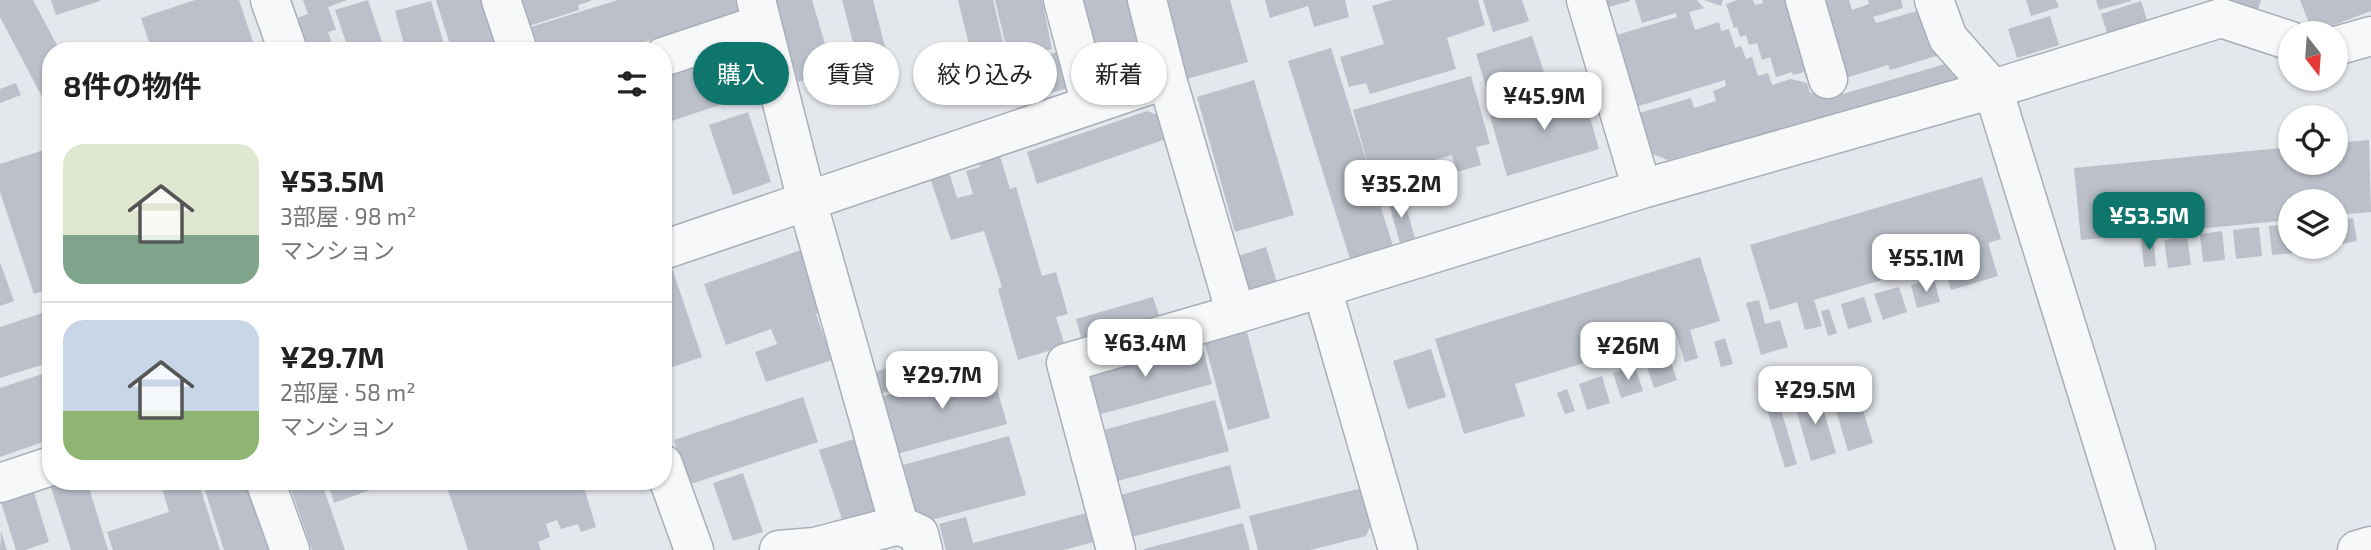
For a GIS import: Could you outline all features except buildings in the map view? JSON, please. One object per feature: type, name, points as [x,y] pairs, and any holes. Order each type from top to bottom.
[{"type":"street","points":[[270,0],[285,42]]},
{"type":"street","points":[[500,0],[515,42]]},
{"type":"street","points":[[1063,0],[1074,42]]},
{"type":"street","points":[[1147,0],[1158,42]]},
{"type":"street","points":[[1586,0],[1642,189]]},
{"type":"street","points":[[1805,0],[1828,79]]},
{"type":"street","points":[[1934,0],[1948,38],[1993,89],[2136,550]]},
{"type":"street","points":[[672,53],[759,12],[807,201],[911,538],[779,550]]},
{"type":"street","points":[[1115,550],[1066,363],[1236,314],[1642,189],[1993,89],[2221,18],[2278,37]]},
{"type":"street","points":[[2348,43],[2371,36]]},
{"type":"street","points":[[1167,79],[1236,314]]},
{"type":"street","points":[[672,247],[1091,105]]},
{"type":"street","points":[[1322,288],[1398,550]]},
{"type":"street","points":[[0,483],[42,469]]},
{"type":"street","points":[[672,489],[694,550]]},
{"type":"street","points":[[268,490],[289,550]]},
{"type":"street","points":[[2357,550],[2371,546]]}]
